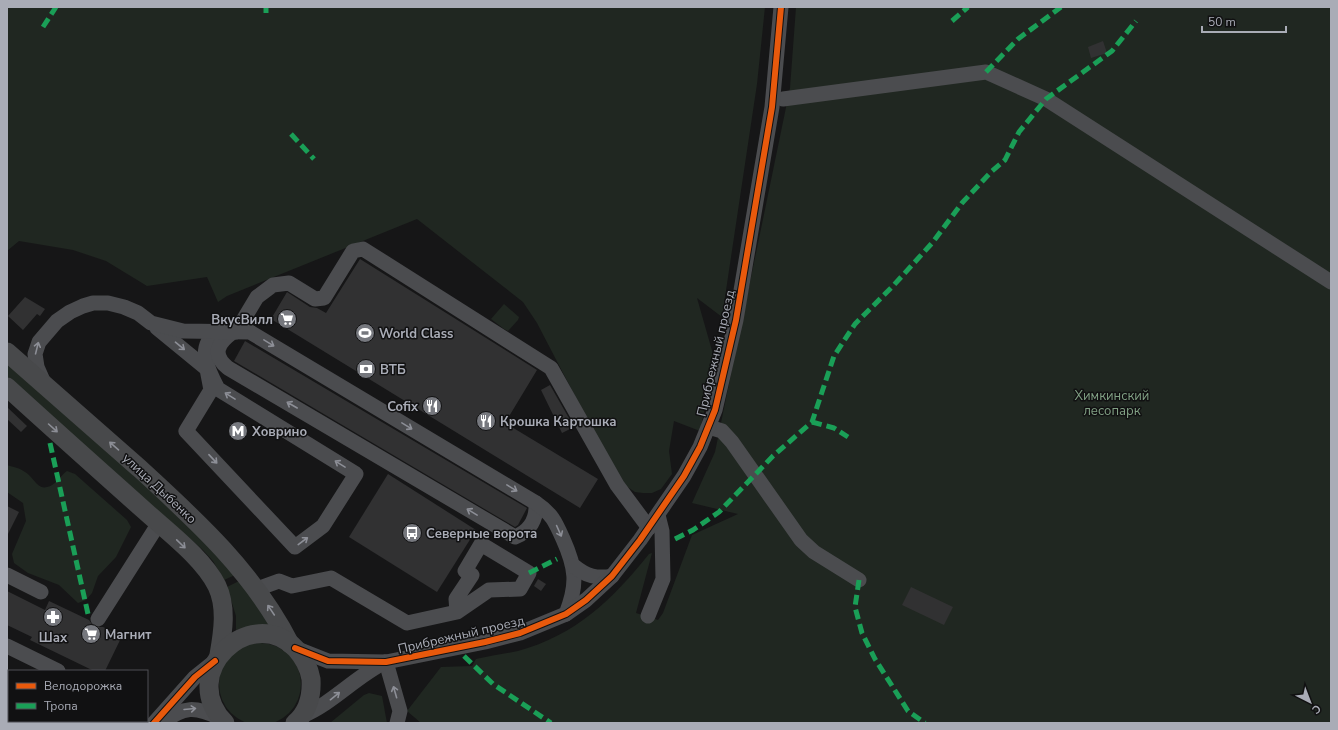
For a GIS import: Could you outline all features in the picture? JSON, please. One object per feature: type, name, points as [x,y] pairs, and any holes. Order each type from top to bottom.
[{"type":"main road","name":"улица Дыбенко","points":[[7,352],[190,514],[240,568],[257,589],[278,620],[292,646],[302,656],[310,675],[310,696],[298,721]]},
{"type":"main road","name":"улица Дыбенко","points":[[7,388],[159,523],[196,559],[217,586],[221,600],[223,617],[217,658],[210,675],[209,690],[212,705],[222,721]]},
{"type":"main road","points":[[217,658],[228,645],[252,635],[266,635],[278,638],[292,646]]},
{"type":"street","name":"Прибрежный проезд","points":[[292,646],[328,661],[386,662],[504,638],[536,627],[566,614],[586,600],[612,576],[649,528],[684,476],[709,427],[724,373],[750,239],[772,107],[782,7]]},
{"type":"street","points":[[783,99],[986,72],[1046,99],[1331,282]]},
{"type":"street","points":[[536,503],[537,515],[525,533],[515,537],[228,368],[220,359],[218,352],[219,345],[234,332],[257,297],[273,285],[289,283],[315,299],[324,298],[351,254],[357,249],[363,249],[551,368],[617,485],[649,528]]},
{"type":"street","points":[[45,385],[37,367],[35,354],[39,342],[47,331],[70,312],[93,303],[108,303],[124,307],[138,313],[207,369],[218,389],[356,474],[323,526],[295,547],[186,431],[210,390],[207,369],[205,349],[212,335],[217,331]]},
{"type":"street","points":[[151,323],[183,331],[250,332],[549,512],[555,520],[574,566],[575,583],[572,599],[566,614]]},
{"type":"street","points":[[709,427],[722,431],[732,442],[801,540],[814,552],[860,580]]},
{"type":"street","points":[[648,616],[663,579],[662,531],[658,515]]},
{"type":"street","points":[[98,619],[159,523]]},
{"type":"street","points":[[257,589],[279,581],[292,586],[331,578],[407,623],[457,612],[489,590],[520,589],[529,573],[481,544],[465,571],[472,574],[456,599],[457,612]]},
{"type":"street","points":[[574,566],[588,575],[603,577],[612,576]]},
{"type":"street","points":[[7,575],[41,592]]},
{"type":"street","points":[[7,646],[56,670]]},
{"type":"street","points":[[154,723],[195,677],[217,658]]},
{"type":"street","name":"Прибрежный проезд","points":[[298,721],[362,674],[386,662]]},
{"type":"street","points":[[386,662],[400,711],[397,723]]},
{"type":"street","points":[[162,723],[173,715],[188,709],[198,709],[222,721]]},
{"type":"green space","points":[[7,7],[765,7],[757,84],[722,317],[697,298],[715,361],[700,431],[674,421],[669,451],[672,474],[661,489],[652,493],[635,492],[626,486],[611,465],[537,323],[523,302],[417,219],[227,296],[218,302],[207,277],[147,286],[106,261],[73,250],[19,241],[7,251]]},
{"type":"green space","name":"Химкинский лесопарк","points":[[796,7],[1331,7],[1331,723],[421,723],[407,711],[441,667],[472,666],[476,659],[518,651],[558,636],[591,614],[607,601],[649,554],[652,553],[636,613],[658,620],[663,613],[692,535],[738,514],[692,503],[715,452],[790,88]]},
{"type":"green space","points":[[504,304],[519,317],[508,331],[491,319]]},
{"type":"green space","points":[[7,362],[204,537],[235,575],[224,580],[213,561],[203,550],[7,378]]},
{"type":"green space","points":[[7,465],[23,471],[28,474],[38,485],[44,487],[53,485],[67,471],[75,474],[127,520],[131,527],[116,557],[98,576],[92,593],[86,600],[78,603],[59,585],[28,573],[14,563],[12,554],[26,521],[23,503],[7,492]]},
{"type":"green space","points":[[239,581],[273,626],[263,624],[236,630],[236,616],[227,587]]},
{"type":"green space","points":[[260,643],[276,646],[289,655],[298,668],[301,684],[298,700],[289,713],[276,722],[260,725],[244,722],[231,713],[222,700],[219,684],[222,668],[231,655],[244,646]]},
{"type":"green space","points":[[369,693],[382,696],[387,723],[330,723],[364,695]]},
{"type":"building","points":[[1103,41],[1107,53],[1091,58],[1088,47]]},
{"type":"building","points":[[360,259],[537,370],[505,423],[598,479],[580,508],[271,319],[287,292],[310,307],[317,308],[326,313]]},
{"type":"building","points":[[25,297],[45,309],[40,316],[37,314],[23,330],[8,316]]},
{"type":"building","points":[[245,341],[527,508],[518,525],[515,527],[234,361]]},
{"type":"building","points":[[550,385],[574,427],[562,433],[541,390]]},
{"type":"building","points":[[7,407],[27,426],[21,432],[7,419]]},
{"type":"building","name":"Северные ворота","points":[[388,474],[476,530],[437,592],[349,537]]},
{"type":"building","points":[[7,506],[19,512],[7,536]]},
{"type":"building","points":[[538,579],[546,584],[541,591],[534,586]]},
{"type":"building","points":[[911,587],[953,607],[944,625],[902,605]]},
{"type":"building","points":[[7,591],[45,610],[49,601],[89,620],[94,627],[103,627],[122,636],[105,670],[92,670],[30,640],[32,637],[7,625]]},
{"type":"marked path","points":[[43,27],[56,7]]},
{"type":"marked path","points":[[266,7],[266,13]]},
{"type":"marked path","points":[[952,21],[968,7]]},
{"type":"marked path","points":[[986,72],[1018,39],[1061,7]]},
{"type":"marked path","points":[[675,539],[693,530],[719,512],[773,456],[812,422],[834,356],[855,324],[893,286],[933,242],[962,203],[991,172],[1005,160],[1019,132],[1046,99],[1112,51],[1136,21]]},
{"type":"marked path","points":[[291,134],[314,159]]},
{"type":"marked path","points":[[812,422],[834,428],[848,437]]},
{"type":"marked path","points":[[50,443],[88,614]]},
{"type":"marked path","points":[[529,573],[557,559]]},
{"type":"marked path","points":[[859,580],[855,607],[862,633],[875,659],[908,711],[925,723]]},
{"type":"marked path","points":[[464,656],[493,684],[551,723]]},
{"type":"cycle path","points":[[295,648],[328,661],[386,662],[485,642],[520,633],[566,614],[586,600],[612,576],[640,540],[684,476],[700,447],[715,410],[736,320],[772,107],[781,7]]},
{"type":"cycle path","points":[[154,723],[195,677],[215,661]]},
{"type":"place","name":"ВкусВилл","points":[[287,319]]},
{"type":"place","name":"World Class","points":[[365,333]]},
{"type":"place","name":"ВТБ","points":[[366,369]]},
{"type":"place","name":"Cofix","points":[[432,406]]},
{"type":"place","name":"Крошка Картошка","points":[[486,421]]},
{"type":"place","name":"Ховрино","points":[[238,431]]},
{"type":"place","name":"Северные ворота","points":[[412,533]]},
{"type":"place","name":"Шах","points":[[53,617]]},
{"type":"place","name":"Магнит","points":[[91,634]]}]
